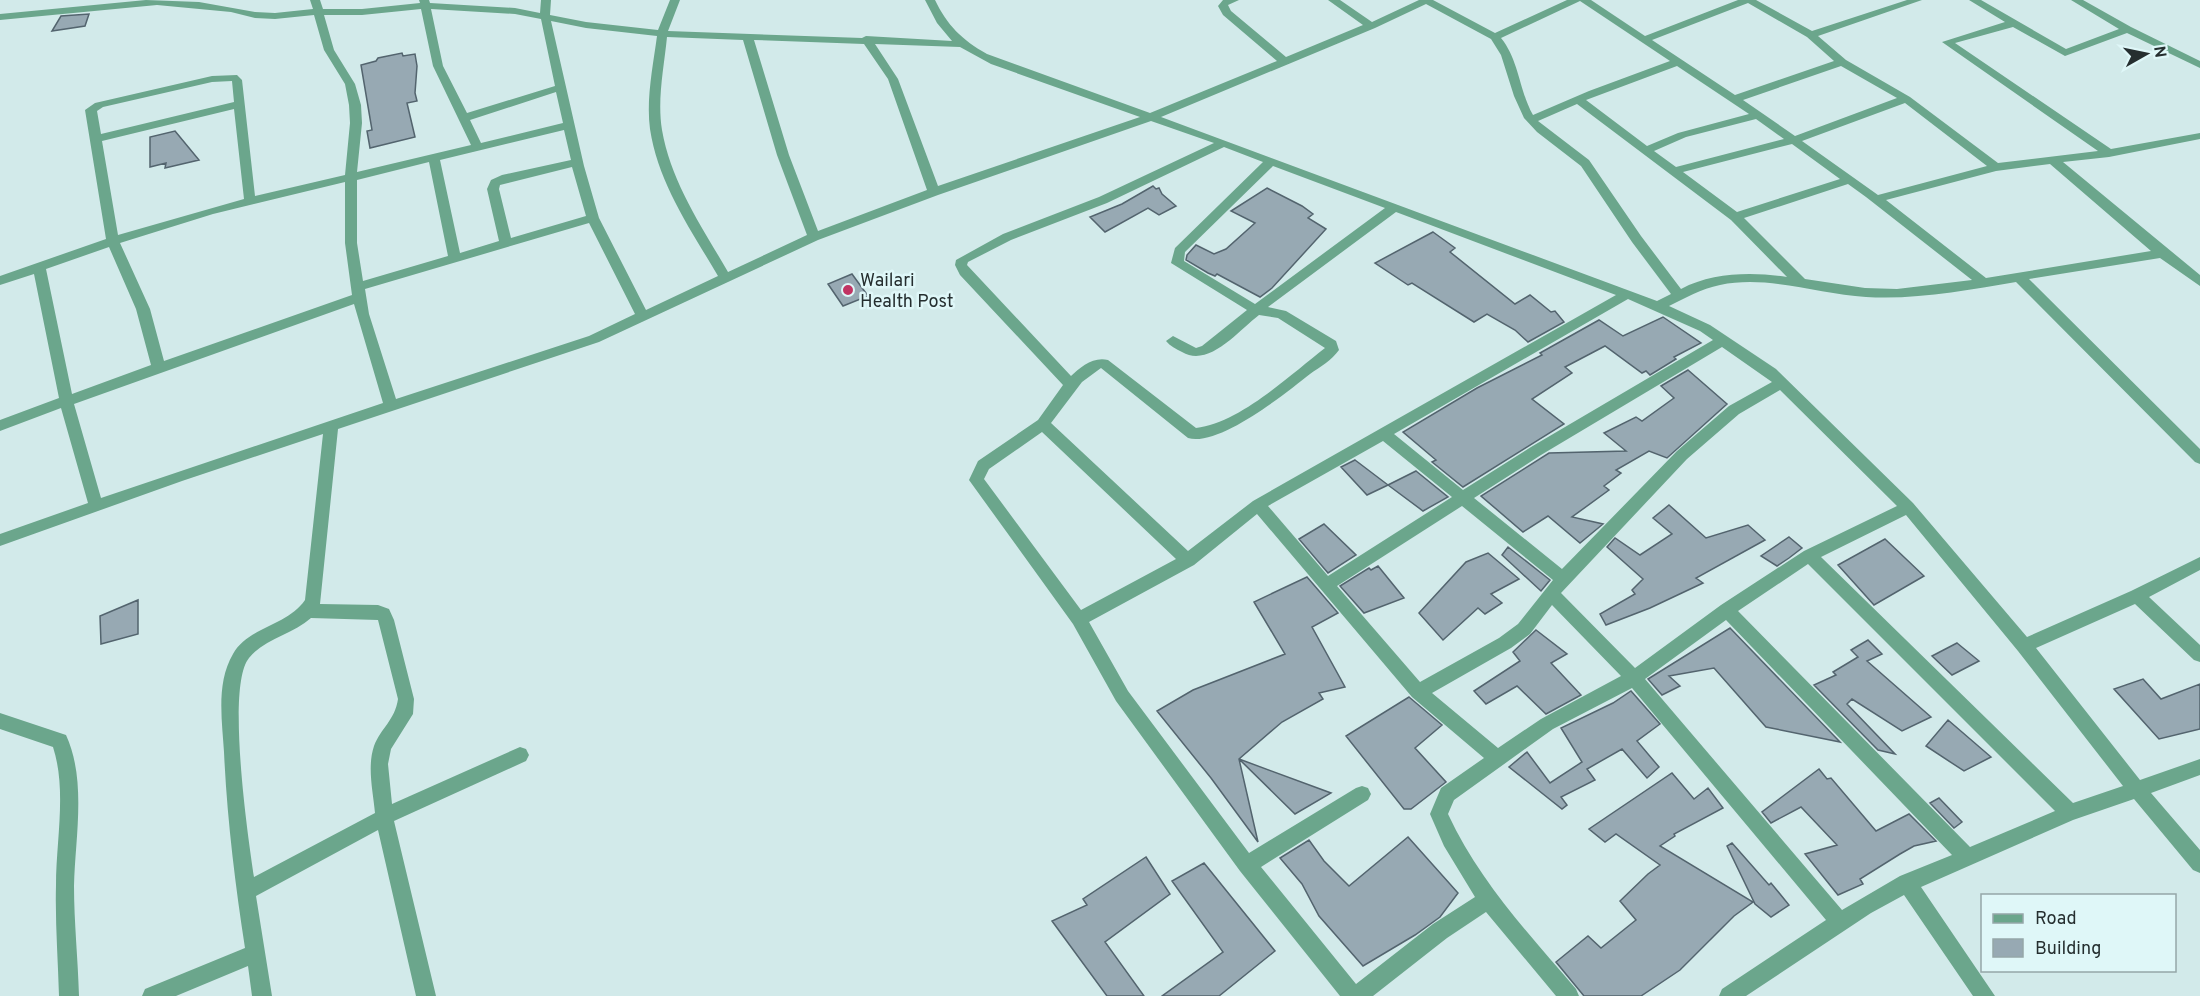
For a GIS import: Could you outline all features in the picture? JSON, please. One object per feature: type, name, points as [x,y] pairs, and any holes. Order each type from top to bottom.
[{"type":"street","points":[[546,0],[545,16],[577,162],[593,218],[643,317]]},
{"type":"street","points":[[675,0],[662,34],[655,106],[656,129],[666,168],[679,198],[726,279]]},
{"type":"street","points":[[930,0],[946,29],[960,44],[995,62],[1224,143],[1659,306],[1723,340],[1771,373],[1908,507],[2200,864]]},
{"type":"street","points":[[1234,0],[1224,3],[1223,6],[1227,13],[1284,61]]},
{"type":"street","points":[[1333,0],[1371,26]]},
{"type":"street","points":[[0,540],[331,426],[594,339],[814,237],[934,192],[1151,117],[1371,26],[1426,0],[1495,37],[1508,55],[1523,108],[1531,120],[1585,164],[1678,294]]},
{"type":"street","points":[[1495,37],[1575,0]]},
{"type":"street","points":[[1584,0],[1794,140],[1876,199],[1984,284]]},
{"type":"street","points":[[1643,39],[1748,0],[1811,35],[1842,62],[1906,99],[1996,167]]},
{"type":"street","points":[[1811,35],[1917,0]]},
{"type":"street","points":[[1974,0],[2011,24],[2065,53],[2127,29]]},
{"type":"street","points":[[2076,0],[2127,29],[2200,65]]},
{"type":"street","points":[[0,17],[157,2],[230,4],[255,15],[275,16],[316,6],[362,12],[424,3],[471,4],[545,16],[585,26],[662,34],[866,39],[960,44]]},
{"type":"street","points":[[424,3],[438,66],[478,148]]},
{"type":"street","points":[[316,6],[329,50],[350,84],[356,105],[351,178],[351,243],[358,292],[391,406]]},
{"type":"street","points":[[2011,24],[1947,42],[2109,153]]},
{"type":"street","points":[[747,36],[783,155],[814,237]]},
{"type":"street","points":[[866,39],[893,79],[934,192]]},
{"type":"street","points":[[1531,120],[1678,62]]},
{"type":"street","points":[[1735,99],[1842,62]]},
{"type":"street","points":[[159,369],[143,309],[113,241],[91,110],[99,105],[212,79],[233,77],[237,80],[250,202]]},
{"type":"street","points":[[463,118],[562,87]]},
{"type":"street","points":[[1674,171],[1794,140],[1906,99]]},
{"type":"street","points":[[1578,100],[1735,217],[1801,283]]},
{"type":"street","points":[[95,139],[240,104]]},
{"type":"street","points":[[1646,150],[1682,135],[1758,115]]},
{"type":"street","points":[[0,281],[113,241],[210,211],[570,125]]},
{"type":"street","points":[[1876,199],[1996,167],[2109,153],[2200,136]]},
{"type":"street","points":[[1070,384],[965,272],[961,265],[962,260],[1007,237],[1103,200],[1224,143]]},
{"type":"street","points":[[434,158],[455,258]]},
{"type":"street","points":[[2054,161],[2162,253],[2200,282]]},
{"type":"street","points":[[506,243],[494,189],[495,183],[502,179],[577,162]]},
{"type":"street","points":[[1271,162],[1179,251],[1176,258],[1181,267],[1256,310],[1281,314],[1331,344],[1332,350],[1246,413],[1210,432],[1193,434],[1103,363],[1092,365],[1070,384],[1043,424],[983,465],[976,480],[1078,619],[1122,696],[1247,865],[1353,996]]},
{"type":"street","points":[[1735,217],[1849,180]]},
{"type":"street","points":[[1173,341],[1194,353],[1206,350],[1394,207]]},
{"type":"street","points":[[0,426],[66,400],[159,369],[358,292],[455,258],[593,218]]},
{"type":"street","points":[[1659,306],[1678,294],[1731,278],[1770,278],[1895,293],[1984,284],[2162,253]]},
{"type":"street","points":[[39,268],[66,400],[96,506]]},
{"type":"street","points":[[2019,277],[2200,458]]},
{"type":"street","points":[[1078,619],[1188,560],[1258,505],[1627,294]]},
{"type":"street","points":[[1328,584],[1536,451],[1723,340]]},
{"type":"street","points":[[1418,692],[1505,643],[1524,629],[1563,579],[1682,455],[1734,410],[1781,383]]},
{"type":"street","points":[[1043,424],[1188,560]]},
{"type":"street","points":[[262,996],[245,892],[234,797],[229,683],[242,653],[298,622],[314,602],[331,426]]},
{"type":"street","points":[[1383,433],[1563,579]]},
{"type":"street","points":[[1258,505],[1328,584],[1418,692],[1497,759]]},
{"type":"street","points":[[1569,996],[1489,898],[1448,835],[1439,814],[1447,794],[1548,724],[1634,678],[1727,610],[1809,555],[1908,507]]},
{"type":"street","points":[[1809,555],[2070,813]]},
{"type":"street","points":[[2024,646],[2137,596],[2200,563]]},
{"type":"street","points":[[1552,594],[1634,678],[1840,922]]},
{"type":"street","points":[[2137,596],[2200,655]]},
{"type":"street","points":[[1727,610],[1967,857]]},
{"type":"street","points":[[309,611],[378,612],[383,614],[386,620],[406,699],[404,714],[383,746],[379,764],[384,817],[426,996]]},
{"type":"street","points":[[0,722],[60,741],[66,751],[65,888],[69,996]]},
{"type":"street","points":[[245,892],[384,817],[520,755]]},
{"type":"street","points":[[1729,996],[1864,906],[1907,883],[2070,813],[2200,767]]},
{"type":"street","points":[[1247,865],[1362,794]]},
{"type":"street","points":[[1907,883],[1985,996]]},
{"type":"street","points":[[1357,996],[1440,930],[1489,898]]},
{"type":"street","points":[[152,996],[255,952]]},
{"type":"building","points":[[89,14],[85,26],[52,31],[61,16]]},
{"type":"building","points":[[402,53],[403,56],[415,54],[417,66],[415,93],[417,101],[407,103],[415,137],[370,148],[367,131],[372,130],[361,65],[376,61],[378,58]]},
{"type":"building","points":[[175,131],[199,160],[165,168],[166,163],[150,167],[150,137]]},
{"type":"building","points":[[1153,186],[1156,189],[1159,188],[1162,194],[1176,206],[1159,215],[1148,208],[1105,232],[1090,217],[1122,204]]},
{"type":"building","points":[[1267,188],[1302,206],[1313,214],[1308,218],[1326,229],[1272,288],[1260,297],[1186,260],[1187,255],[1196,245],[1214,254],[1226,249],[1255,223],[1231,211]]},
{"type":"building","points":[[1433,232],[1455,248],[1450,252],[1515,304],[1530,295],[1551,312],[1555,311],[1564,322],[1528,342],[1515,330],[1487,314],[1474,322],[1412,283],[1408,285],[1375,263]]},
{"type":"building","name":"Wailari Health Post","points":[[852,274],[868,296],[843,306],[828,284]]},
{"type":"building","points":[[1663,317],[1701,343],[1674,357],[1676,359],[1650,375],[1646,371],[1642,373],[1605,346],[1565,367],[1572,373],[1532,399],[1564,424],[1463,487],[1432,462],[1436,460],[1403,432],[1477,388],[1542,355],[1540,353],[1599,320],[1623,336]]},
{"type":"building","points":[[1688,370],[1727,404],[1667,458],[1649,451],[1616,470],[1621,473],[1604,486],[1609,490],[1572,517],[1603,524],[1580,543],[1548,516],[1523,532],[1481,496],[1549,453],[1626,451],[1604,433],[1636,417],[1642,421],[1674,398],[1661,386]]},
{"type":"building","points":[[1355,460],[1388,485],[1367,495],[1341,467]]},
{"type":"building","points":[[1416,471],[1448,497],[1423,511],[1388,485]]},
{"type":"building","points":[[1669,505],[1706,538],[1748,525],[1765,540],[1696,578],[1703,583],[1650,608],[1606,625],[1600,614],[1635,594],[1632,590],[1643,579],[1607,547],[1615,538],[1640,555],[1672,534],[1653,518]]},
{"type":"building","points":[[1324,524],[1356,555],[1328,573],[1299,539]]},
{"type":"building","points":[[1789,537],[1802,548],[1789,558],[1777,566],[1761,556]]},
{"type":"building","points":[[1885,539],[1924,576],[1874,605],[1838,565]]},
{"type":"building","points":[[1508,547],[1550,580],[1541,591],[1502,555]]},
{"type":"building","points":[[1488,553],[1519,579],[1491,594],[1502,603],[1485,614],[1478,608],[1443,640],[1419,613],[1466,562]]},
{"type":"building","points":[[1378,566],[1404,598],[1364,613],[1340,586],[1369,568],[1371,570]]},
{"type":"building","points":[[1307,577],[1338,613],[1312,627],[1345,687],[1319,693],[1323,699],[1282,722],[1239,759],[1258,842],[1211,778],[1157,711],[1193,690],[1285,654],[1254,602]]},
{"type":"building","points":[[138,600],[138,634],[101,644],[100,616]]},
{"type":"building","points":[[1730,628],[1840,742],[1766,727],[1714,668],[1669,676],[1680,686],[1662,695],[1648,679]]},
{"type":"building","points":[[1536,630],[1567,654],[1551,663],[1581,695],[1546,714],[1517,686],[1486,704],[1474,691],[1520,661],[1513,652]]},
{"type":"building","points":[[1868,640],[1882,654],[1867,661],[1931,717],[1902,731],[1852,699],[1847,704],[1895,754],[1878,750],[1814,685],[1836,675],[1833,672],[1858,657],[1851,650]]},
{"type":"building","points":[[1957,643],[1979,661],[1952,675],[1932,656]]},
{"type":"building","points":[[2143,679],[2161,699],[2200,684],[2200,729],[2159,739],[2114,689]]},
{"type":"building","points":[[1631,691],[1660,724],[1637,741],[1659,767],[1647,778],[1622,749],[1587,769],[1595,780],[1561,797],[1567,805],[1562,809],[1509,767],[1527,752],[1550,783],[1582,762],[1561,728],[1613,703]]},
{"type":"building","points":[[1409,697],[1442,725],[1415,748],[1446,782],[1411,809],[1404,809],[1346,736]]},
{"type":"building","points":[[1948,720],[1991,757],[1964,771],[1926,746]]},
{"type":"building","points":[[1239,759],[1331,793],[1295,814]]},
{"type":"building","points":[[1819,769],[1827,779],[1831,778],[1876,831],[1909,814],[1936,841],[1914,846],[1860,879],[1863,884],[1838,895],[1805,854],[1837,845],[1801,807],[1771,823],[1762,812]]},
{"type":"building","points":[[1672,773],[1694,799],[1708,788],[1723,808],[1674,834],[1675,836],[1660,846],[1753,902],[1734,916],[1680,970],[1641,996],[1584,996],[1556,962],[1588,936],[1601,948],[1636,920],[1620,901],[1660,865],[1616,834],[1605,842],[1589,829]]},
{"type":"building","points":[[1939,798],[1962,822],[1954,828],[1930,803]]},
{"type":"building","points":[[1408,837],[1458,893],[1440,917],[1363,966],[1319,916],[1302,884],[1280,858],[1309,840],[1324,861],[1349,886]]},
{"type":"building","points":[[1732,843],[1789,905],[1771,917],[1755,904],[1727,846]]},
{"type":"building","points":[[1146,857],[1170,894],[1105,942],[1144,996],[1107,996],[1052,921],[1087,905],[1083,899]]},
{"type":"building","points":[[1204,863],[1275,951],[1219,996],[1162,996],[1223,952],[1172,881]]},
{"type":"place","name":"Wailari Health Post","points":[[848,290]]}]
